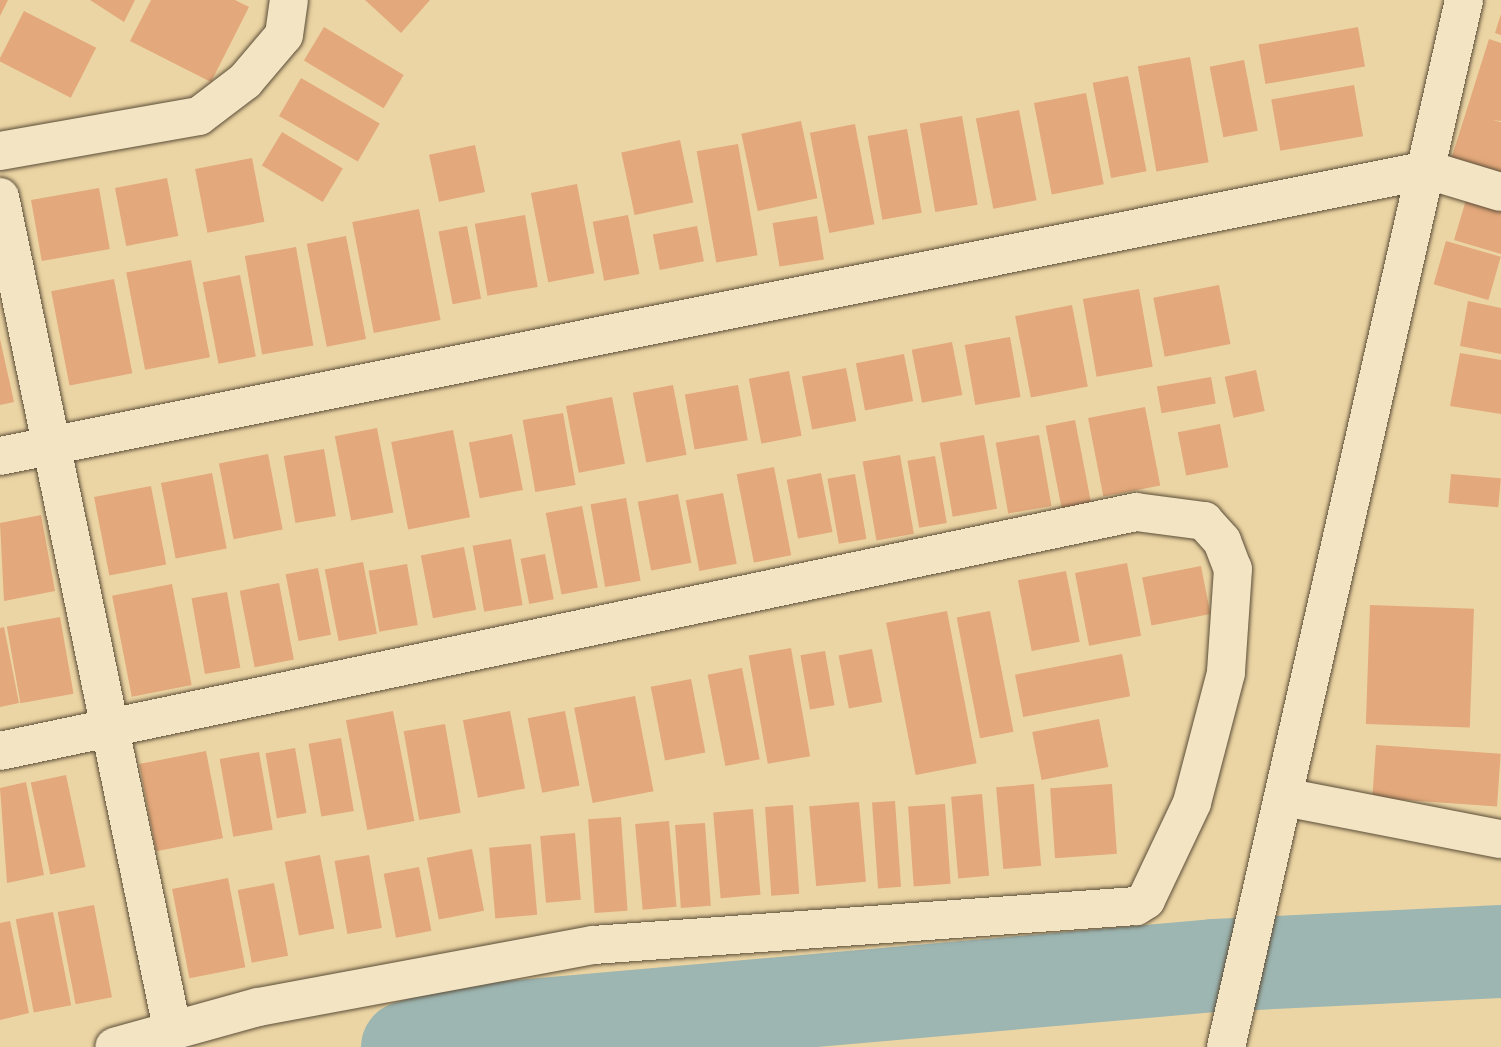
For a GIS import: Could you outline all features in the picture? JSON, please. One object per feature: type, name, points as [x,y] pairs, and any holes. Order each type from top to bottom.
[{"type":"street","points":[[0,152],[199,116],[245,81],[284,35],[289,0]]},
{"type":"street","points":[[1230,1031],[1464,0]]},
{"type":"street","points":[[0,456],[1427,170],[1501,192]]},
{"type":"street","points":[[0,197],[55,444],[172,1028]]},
{"type":"street","points":[[0,751],[112,730],[1136,512],[1204,521],[1222,541],[1233,569],[1226,673],[1192,803],[1146,900],[1136,905],[593,946],[172,1028],[114,1047]]},
{"type":"street","points":[[1284,797],[1501,839]]},
{"type":"building","points":[[0,0],[8,0],[0,16]]},
{"type":"building","points":[[90,0],[135,0],[124,22]]},
{"type":"building","points":[[151,0],[235,0],[249,7],[211,82],[130,41]]},
{"type":"building","points":[[365,0],[430,0],[401,33]]},
{"type":"building","points":[[24,11],[96,48],[71,98],[0,62]]},
{"type":"building","points":[[1501,14],[1501,35],[1495,33]]},
{"type":"building","points":[[324,27],[404,75],[384,108],[304,60]]},
{"type":"building","points":[[1358,27],[1365,66],[1265,84],[1259,45]]},
{"type":"building","points":[[1489,39],[1501,43],[1501,121],[1492,120],[1501,122],[1501,184],[1448,169]]},
{"type":"building","points":[[1190,57],[1209,162],[1156,172],[1138,66]]},
{"type":"building","points":[[1244,60],[1258,131],[1223,137],[1210,67]]},
{"type":"building","points":[[1128,76],[1147,171],[1111,178],[1093,83]]},
{"type":"building","points":[[301,78],[380,124],[358,162],[279,116]]},
{"type":"building","points":[[1354,85],[1363,136],[1280,151],[1271,100]]},
{"type":"building","points":[[1086,93],[1104,184],[1052,194],[1034,103]]},
{"type":"building","points":[[1019,110],[1037,200],[993,209],[976,118]]},
{"type":"building","points":[[962,116],[978,205],[935,212],[920,123]]},
{"type":"building","points":[[801,121],[817,198],[758,211],[741,134]]},
{"type":"building","points":[[855,124],[874,224],[829,233],[810,133]]},
{"type":"building","points":[[907,129],[922,213],[882,220],[868,136]]},
{"type":"building","points":[[282,132],[343,169],[323,202],[262,165]]},
{"type":"building","points":[[680,140],[693,203],[635,215],[621,152]]},
{"type":"building","points":[[738,144],[758,255],[716,263],[697,151]]},
{"type":"building","points":[[475,145],[485,192],[439,202],[429,155]]},
{"type":"building","points":[[252,158],[264,222],[207,233],[195,169]]},
{"type":"building","points":[[167,178],[178,236],[126,246],[115,188]]},
{"type":"building","points":[[577,184],[594,273],[548,282],[531,193]]},
{"type":"building","points":[[99,188],[110,249],[42,261],[31,200]]},
{"type":"building","points":[[1469,190],[1501,199],[1501,254],[1454,240]]},
{"type":"building","points":[[419,209],[441,320],[374,333],[352,222]]},
{"type":"building","points":[[525,215],[538,287],[487,296],[475,224]]},
{"type":"building","points":[[628,215],[639,274],[604,281],[593,222]]},
{"type":"building","points":[[817,216],[824,259],[779,266],[773,223]]},
{"type":"building","points":[[467,226],[481,299],[453,304],[439,232]]},
{"type":"building","points":[[697,226],[704,261],[660,270],[653,235]]},
{"type":"building","points":[[346,236],[366,339],[327,347],[307,244]]},
{"type":"building","points":[[1446,241],[1501,257],[1488,300],[1434,284]]},
{"type":"building","points":[[296,247],[313,345],[262,355],[245,256]]},
{"type":"building","points":[[191,260],[210,357],[145,370],[126,273]]},
{"type":"building","points":[[240,275],[256,356],[219,364],[203,282]]},
{"type":"building","points":[[114,279],[132,373],[69,385],[51,291]]},
{"type":"building","points":[[1219,285],[1230,344],[1165,357],[1153,298]]},
{"type":"building","points":[[1139,289],[1153,367],[1097,377],[1083,299]]},
{"type":"building","points":[[1468,301],[1501,308],[1501,354],[1460,346]]},
{"type":"building","points":[[1072,305],[1088,386],[1031,398],[1015,316]]},
{"type":"building","points":[[1010,337],[1021,397],[975,405],[965,345]]},
{"type":"building","points":[[0,339],[14,402],[0,405]]},
{"type":"building","points":[[952,342],[962,395],[922,403],[912,350]]},
{"type":"building","points":[[1460,353],[1501,360],[1501,414],[1450,406]]},
{"type":"building","points":[[904,354],[913,401],[865,410],[856,363]]},
{"type":"building","points":[[846,368],[856,421],[812,430],[802,377]]},
{"type":"building","points":[[1256,370],[1265,411],[1233,418],[1225,377]]},
{"type":"building","points":[[789,371],[802,436],[761,444],[749,379]]},
{"type":"building","points":[[1211,377],[1216,404],[1162,413],[1157,387]]},
{"type":"building","points":[[673,385],[687,455],[646,463],[633,393]]},
{"type":"building","points":[[738,385],[748,440],[695,450],[685,394]]},
{"type":"building","points":[[612,397],[625,464],[579,473],[566,406]]},
{"type":"building","points":[[1145,407],[1160,486],[1103,497],[1088,418]]},
{"type":"building","points":[[563,413],[576,485],[535,492],[523,420]]},
{"type":"building","points":[[1075,420],[1091,504],[1062,510],[1046,426]]},
{"type":"building","points":[[1220,424],[1228,467],[1186,475],[1178,432]]},
{"type":"building","points":[[377,428],[393,512],[351,521],[335,436]]},
{"type":"building","points":[[453,430],[470,517],[408,529],[391,442]]},
{"type":"building","points":[[512,434],[523,490],[480,498],[469,442]]},
{"type":"building","points":[[984,435],[997,509],[953,517],[940,443]]},
{"type":"building","points":[[1039,435],[1052,506],[1008,514],[996,443]]},
{"type":"building","points":[[324,449],[336,516],[295,523],[284,456]]},
{"type":"building","points":[[268,454],[283,530],[234,539],[219,464]]},
{"type":"building","points":[[900,455],[914,534],[876,540],[863,462]]},
{"type":"building","points":[[935,456],[947,523],[919,528],[907,461]]},
{"type":"building","points":[[774,467],[791,555],[754,563],[737,474]]},
{"type":"building","points":[[212,473],[227,549],[176,559],[161,483]]},
{"type":"building","points":[[821,473],[832,532],[798,539],[787,480]]},
{"type":"building","points":[[855,474],[866,539],[839,544],[827,479]]},
{"type":"building","points":[[1451,474],[1501,478],[1498,507],[1448,503]]},
{"type":"building","points":[[151,486],[166,565],[109,576],[94,497]]},
{"type":"building","points":[[723,493],[737,564],[699,571],[686,500]]},
{"type":"building","points":[[678,494],[691,563],[651,571],[638,502]]},
{"type":"building","points":[[626,498],[641,581],[605,587],[591,504]]},
{"type":"building","points":[[582,506],[598,587],[562,595],[546,513]]},
{"type":"building","points":[[41,515],[55,591],[4,601],[0,523]]},
{"type":"building","points":[[511,539],[523,605],[484,612],[473,546]]},
{"type":"building","points":[[464,547],[476,610],[433,618],[421,555]]},
{"type":"building","points":[[545,554],[554,599],[529,604],[520,559]]},
{"type":"building","points":[[363,562],[377,634],[339,641],[325,569]]},
{"type":"building","points":[[1127,563],[1141,636],[1089,646],[1075,573]]},
{"type":"building","points":[[407,564],[418,625],[379,632],[369,571]]},
{"type":"building","points":[[1201,566],[1210,614],[1151,626],[1142,577]]},
{"type":"building","points":[[318,568],[331,635],[299,641],[286,574]]},
{"type":"building","points":[[1066,571],[1080,642],[1032,651],[1018,580]]},
{"type":"building","points":[[279,583],[294,660],[255,667],[240,591]]},
{"type":"building","points":[[172,584],[192,685],[132,697],[112,596]]},
{"type":"building","points":[[227,592],[240,668],[205,674],[192,598]]},
{"type":"building","points":[[1370,605],[1474,609],[1470,728],[1366,724]]},
{"type":"building","points":[[947,611],[977,763],[916,775],[886,623]]},
{"type":"building","points":[[990,611],[1013,732],[980,738],[957,617]]},
{"type":"building","points":[[60,617],[74,694],[20,703],[7,626]]},
{"type":"building","points":[[4,627],[19,703],[0,707],[0,628]]},
{"type":"building","points":[[791,648],[810,756],[768,764],[749,655]]},
{"type":"building","points":[[872,649],[882,702],[849,708],[839,655]]},
{"type":"building","points":[[825,651],[835,705],[810,710],[800,655]]},
{"type":"building","points":[[1122,654],[1130,696],[1023,717],[1015,675]]},
{"type":"building","points":[[742,668],[760,759],[725,766],[708,675]]},
{"type":"building","points":[[691,679],[705,753],[665,760],[651,687]]},
{"type":"building","points":[[635,696],[654,791],[593,803],[574,708]]},
{"type":"building","points":[[393,711],[414,821],[367,830],[346,720]]},
{"type":"building","points":[[510,711],[525,789],[478,798],[463,720]]},
{"type":"building","points":[[565,711],[580,786],[542,793],[528,718]]},
{"type":"building","points":[[1099,719],[1108,767],[1042,780],[1032,732]]},
{"type":"building","points":[[445,724],[461,813],[419,820],[404,731]]},
{"type":"building","points":[[341,738],[354,811],[321,817],[309,744]]},
{"type":"building","points":[[1376,745],[1501,754],[1497,807],[1372,798]]},
{"type":"building","points":[[295,748],[306,813],[277,818],[265,753]]},
{"type":"building","points":[[206,751],[223,838],[156,851],[139,764]]},
{"type":"building","points":[[259,752],[273,830],[233,837],[220,759]]},
{"type":"building","points":[[66,775],[86,867],[50,874],[31,782]]},
{"type":"building","points":[[26,782],[44,875],[7,883],[0,788]]},
{"type":"building","points":[[1034,784],[1041,866],[1003,869],[996,787]]},
{"type":"building","points":[[1112,784],[1117,854],[1055,858],[1050,788]]},
{"type":"building","points":[[982,794],[989,876],[958,878],[951,797]]},
{"type":"building","points":[[895,801],[901,887],[878,888],[872,803]]},
{"type":"building","points":[[859,802],[866,882],[816,886],[809,806]]},
{"type":"building","points":[[945,804],[951,884],[914,886],[908,807]]},
{"type":"building","points":[[793,805],[799,894],[771,896],[765,807]]},
{"type":"building","points":[[753,809],[760,895],[721,898],[713,812]]},
{"type":"building","points":[[621,817],[628,911],[595,913],[588,819]]},
{"type":"building","points":[[669,821],[676,907],[643,910],[635,824]]},
{"type":"building","points":[[705,823],[711,906],[681,908],[675,825]]},
{"type":"building","points":[[575,833],[581,900],[546,903],[540,836]]},
{"type":"building","points":[[531,844],[537,915],[495,918],[489,848]]},
{"type":"building","points":[[472,849],[484,911],[439,920],[427,858]]},
{"type":"building","points":[[320,855],[334,929],[299,935],[285,862]]},
{"type":"building","points":[[369,855],[382,928],[347,934],[335,861]]},
{"type":"building","points":[[419,867],[431,931],[396,938],[384,874]]},
{"type":"building","points":[[228,878],[245,967],[189,978],[172,889]]},
{"type":"building","points":[[274,883],[288,956],[252,963],[238,890]]},
{"type":"building","points":[[94,905],[112,997],[76,1004],[58,912]]},
{"type":"building","points":[[53,912],[71,1005],[34,1013],[16,919]]},
{"type":"building","points":[[10,921],[29,1013],[0,1020],[0,923]]},
{"type":"waterway","points":[[407,1047],[461,1031],[1214,965],[1501,951]]}]
